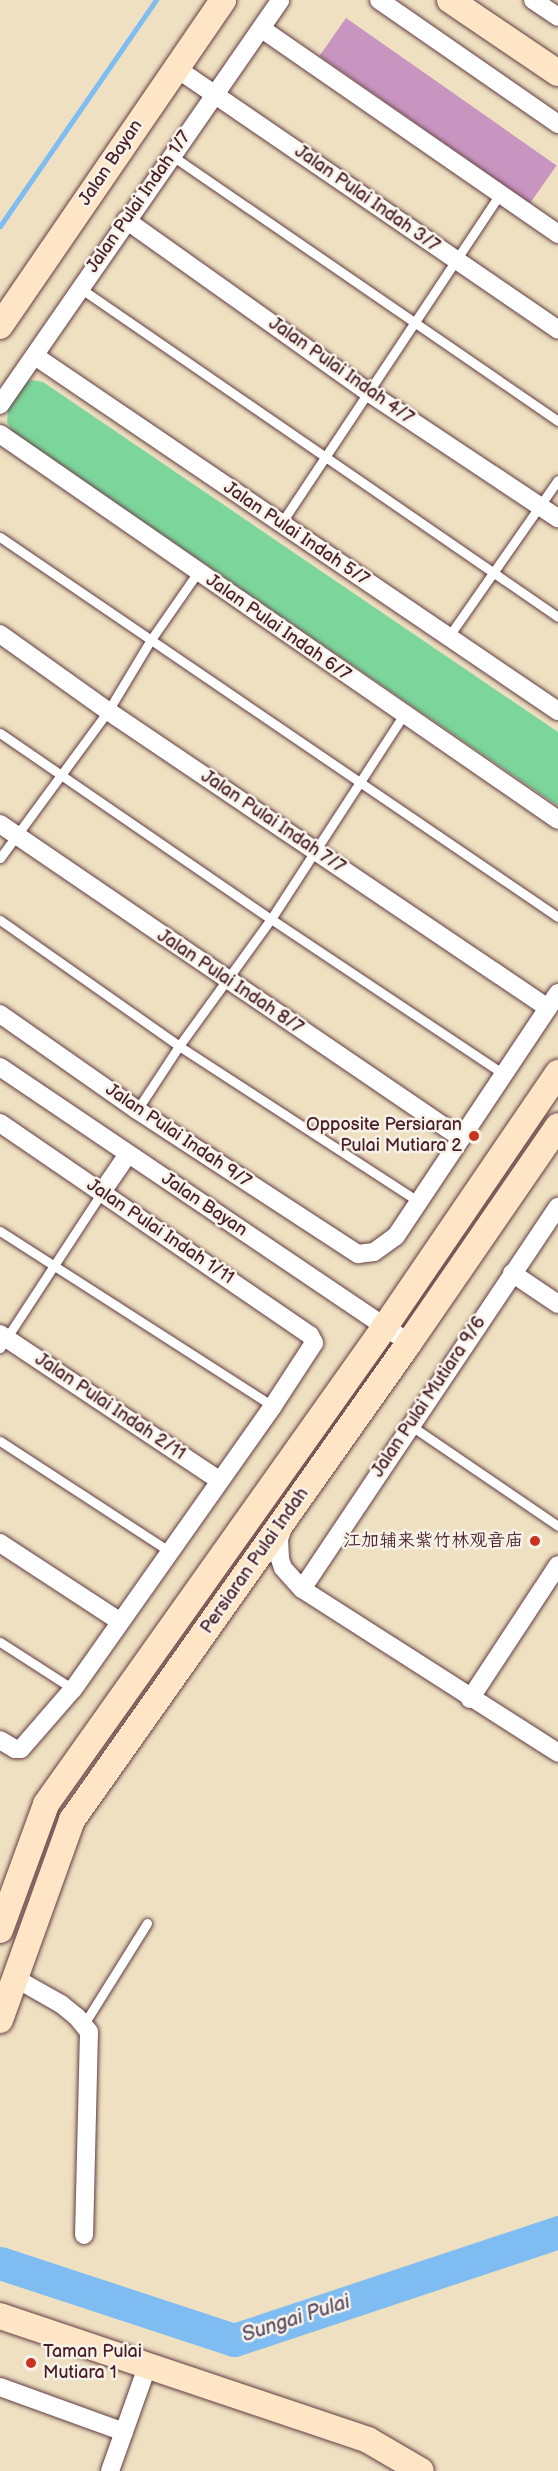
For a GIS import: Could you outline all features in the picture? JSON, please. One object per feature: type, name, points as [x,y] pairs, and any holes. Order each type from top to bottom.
[{"type":"main road","name":"Jalan Bayan","points":[[0,326],[223,0]]},
{"type":"main road","points":[[450,0],[558,73]]},
{"type":"main road","name":"Persiaran Pulai Indah","points":[[0,1930],[46,1804],[384,1328],[558,1072]]},
{"type":"main road","name":"Persiaran Pulai Indah","points":[[0,2020],[8,1975],[41,1905],[72,1820],[409,1343],[558,1126]]},
{"type":"main road","points":[[0,2316],[368,2440],[421,2471]]},
{"type":"street","name":"Jalan Pulai Indah 1/7","points":[[0,405],[6,384],[35,356],[126,220],[262,29],[280,0]]},
{"type":"street","points":[[379,0],[558,124]]},
{"type":"street","points":[[534,0],[558,17]]},
{"type":"street","points":[[262,29],[558,234]]},
{"type":"street","name":"Jalan Pulai Indah 3/7","points":[[176,68],[558,330]]},
{"type":"street","name":"Jalan Pulai Indah 4/7","points":[[126,220],[368,392],[558,518]]},
{"type":"street","name":"Jalan Pulai Indah 5/7","points":[[35,356],[280,525],[558,711]]},
{"type":"street","name":"Jalan Pulai Indah 6/7","points":[[0,434],[558,820]]},
{"type":"street","name":"Jalan Pulai Indah 7/7","points":[[0,634],[108,711],[316,851],[553,1000]]},
{"type":"street","name":"Jalan Pulai Indah 8/7","points":[[0,824],[227,981],[461,1138]]},
{"type":"street","points":[[419,1202],[553,1000]]},
{"type":"street","name":"Jalan Pulai Indah 9/7","points":[[0,1014],[137,1110],[358,1254],[374,1252],[396,1236],[419,1202]]},
{"type":"street","name":"Jalan Bayan","points":[[0,1067],[409,1343]]},
{"type":"street","name":"Jalan Pulai Indah 1/11","points":[[0,1123],[310,1335],[313,1346],[273,1406]]},
{"type":"street","points":[[102,1192],[128,1154]]},
{"type":"street","name":"Jalan Pulai Mutiara 9/6","points":[[302,1589],[558,1207]]},
{"type":"street","points":[[512,1273],[558,1304]]},
{"type":"street","name":"Jalan Pulai Indah 2/11","points":[[2,1340],[219,1480]]},
{"type":"street","points":[[7,1744],[24,1746],[73,1689],[273,1406]]},
{"type":"street","points":[[287,1515],[278,1550],[283,1568],[302,1589],[470,1699],[558,1753]]},
{"type":"street","points":[[0,1544],[119,1621]]},
{"type":"street","points":[[470,1699],[558,1565]]},
{"type":"street","points":[[8,1975],[42,1990],[84,2024],[89,2032],[84,2235]]},
{"type":"street","points":[[110,2471],[147,2367]]},
{"type":"street","points":[[0,2386],[124,2432]]},
{"type":"lane","points":[[171,155],[412,323],[558,421]]},
{"type":"lane","points":[[280,525],[322,457],[368,392],[412,323],[457,261],[499,195]]},
{"type":"lane","points":[[80,288],[322,457],[558,617]]},
{"type":"lane","points":[[449,636],[558,480]]},
{"type":"lane","points":[[0,537],[558,917]]},
{"type":"lane","points":[[0,858],[108,711],[150,641],[198,572]]},
{"type":"lane","points":[[137,1110],[179,1046],[271,919],[404,714]]},
{"type":"lane","points":[[0,732],[271,919],[503,1074]]},
{"type":"lane","points":[[0,920],[179,1046],[419,1202]]},
{"type":"lane","points":[[2,1340],[102,1192]]},
{"type":"lane","points":[[0,1232],[273,1406]]},
{"type":"lane","points":[[410,1425],[558,1526]]},
{"type":"lane","points":[[0,1441],[170,1552]]},
{"type":"lane","points":[[0,1642],[73,1689]]},
{"type":"lane","points":[[84,2024],[147,1923]]},
{"type":"green space","points":[[31,380],[43,382],[558,732],[558,806],[13,432],[7,422],[8,410],[23,385]]},
{"type":"building","points":[[346,18],[557,165],[530,203],[320,56]]},
{"type":"waterway","points":[[0,226],[156,0]]},
{"type":"waterway","name":"Sungai Pulai","points":[[0,2263],[234,2340],[558,2232]]},
{"type":"place","name":"Opposite Persiaran Pulai Mutiara 2","points":[[474,1136]]},
{"type":"place","name":"江加辅来紫竹林观音庙","points":[[535,1541]]},
{"type":"place","name":"Taman Pulai Mutiara 1","points":[[31,2363]]}]
